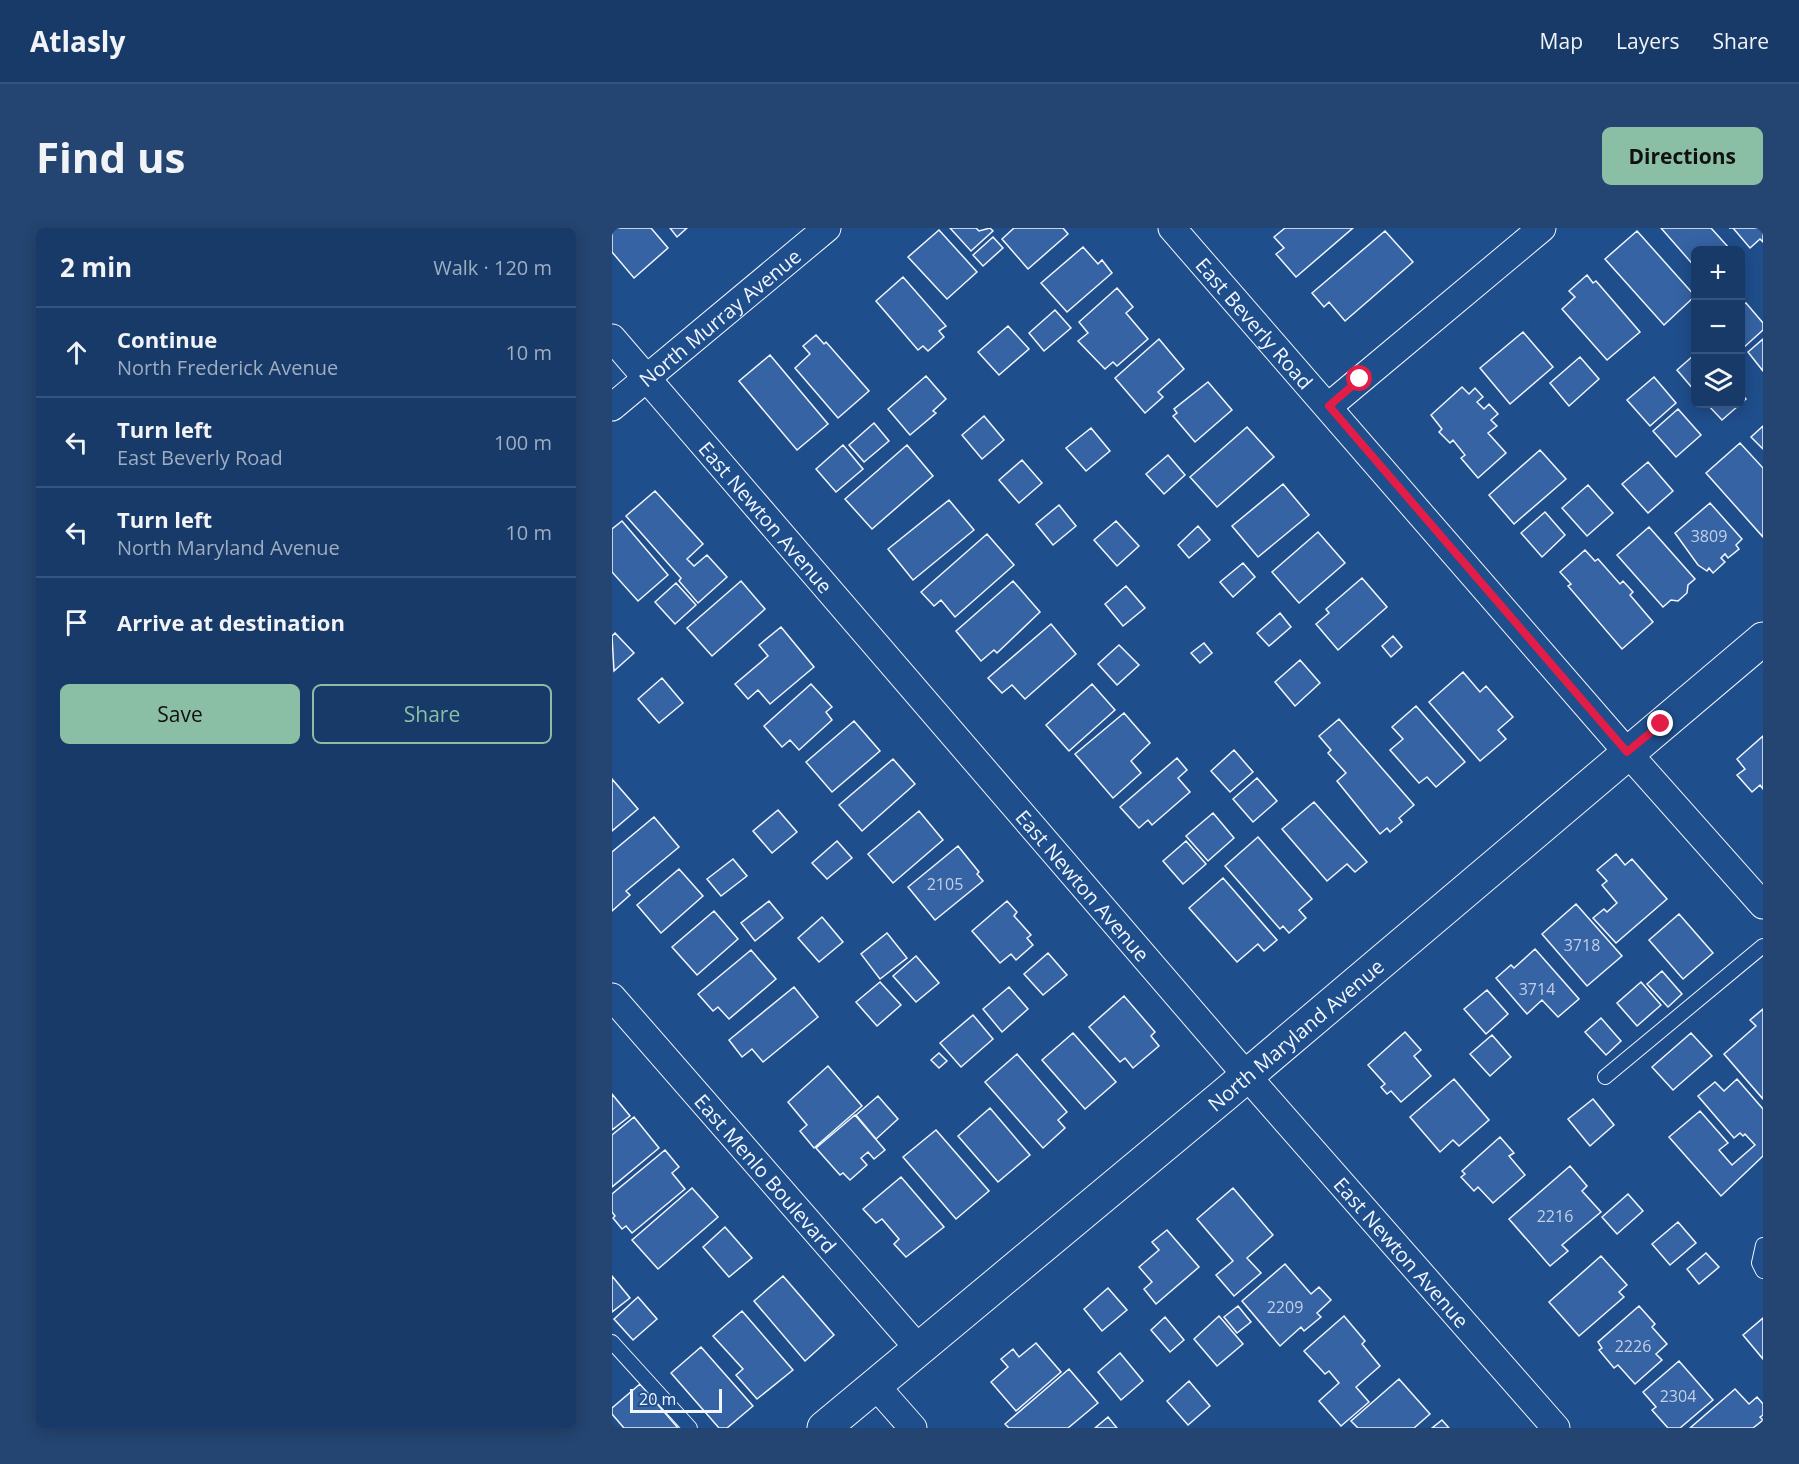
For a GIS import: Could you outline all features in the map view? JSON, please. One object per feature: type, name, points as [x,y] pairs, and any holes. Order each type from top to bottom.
[{"type":"street","name":"North Murray Avenue","points":[[612,407],[827,228]]},
{"type":"street","name":"East Beverly Road","points":[[1172,228],[1329,406],[1627,752],[1763,905]]},
{"type":"street","points":[[1329,406],[1542,228]]},
{"type":"street","name":"East Newton Avenue","points":[[612,338],[1246,1076],[1556,1428]]},
{"type":"street","name":"North Maryland Avenue","points":[[824,1428],[1246,1076],[1763,639]]},
{"type":"street","name":"East Menlo Boulevard","points":[[612,997],[919,1349]]},
{"type":"street","points":[[876,1386],[912,1428]]},
{"type":"lane","points":[[1605,1077],[1763,946]]},
{"type":"lane","points":[[1763,1245],[1759,1263],[1763,1271]]},
{"type":"lane","points":[[612,1342],[690,1428]]},
{"type":"building","points":[[612,228],[651,228],[668,248],[634,278],[612,252]]},
{"type":"building","points":[[670,228],[687,228],[677,237]]},
{"type":"building","points":[[950,228],[976,228],[979,231],[990,228],[993,231],[971,251]]},
{"type":"building","points":[[1014,228],[1063,228],[1068,234],[1028,269],[1002,239]]},
{"type":"building","points":[[1285,228],[1353,228],[1296,277],[1276,254],[1284,248],[1274,237]]},
{"type":"building","points":[[1661,228],[1711,228],[1727,246],[1691,246],[1691,262]]},
{"type":"building","points":[[1733,228],[1763,228],[1763,242],[1760,239],[1750,248]]},
{"type":"building","points":[[939,230],[977,272],[947,299],[908,257]]},
{"type":"building","points":[[1385,231],[1413,262],[1345,321],[1329,302],[1324,307],[1312,293]]},
{"type":"building","points":[[1637,231],[1691,292],[1691,300],[1664,325],[1605,259]]},
{"type":"building","points":[[993,237],[1003,248],[983,266],[973,255]]},
{"type":"building","points":[[1083,247],[1098,264],[1102,260],[1112,273],[1067,312],[1041,283]]},
{"type":"building","points":[[1587,275],[1593,283],[1596,281],[1640,332],[1607,360],[1562,309],[1575,297],[1569,291]]},
{"type":"building","points":[[903,277],[946,326],[939,331],[944,337],[928,351],[923,346],[918,350],[876,301]]},
{"type":"building","points":[[1117,288],[1133,307],[1126,313],[1148,339],[1117,366],[1113,362],[1105,369],[1078,341],[1088,333],[1079,322]]},
{"type":"building","points":[[1745,304],[1763,323],[1763,330],[1745,346]]},
{"type":"building","points":[[1055,310],[1071,328],[1044,351],[1029,333]]},
{"type":"building","points":[[1008,326],[1029,349],[999,375],[978,352]]},
{"type":"building","points":[[1523,332],[1553,367],[1510,404],[1480,368]]},
{"type":"building","points":[[816,335],[824,344],[826,342],[869,391],[838,418],[795,368],[810,354],[803,346]]},
{"type":"building","points":[[1159,339],[1184,369],[1158,392],[1163,397],[1145,413],[1115,378]]},
{"type":"building","points":[[1763,339],[1763,371],[1748,352]]},
{"type":"building","points":[[770,355],[828,424],[797,450],[739,381]]},
{"type":"building","points":[[1580,357],[1599,379],[1569,406],[1550,383]]},
{"type":"building","points":[[1691,358],[1691,386],[1677,370]]},
{"type":"building","points":[[926,376],[946,399],[933,411],[936,413],[910,435],[888,409]]},
{"type":"building","points":[[1654,377],[1676,403],[1650,426],[1627,400]]},
{"type":"building","points":[[1208,382],[1232,410],[1195,442],[1173,416],[1177,413],[1174,409]]},
{"type":"building","points":[[1462,387],[1469,394],[1475,388],[1483,397],[1477,402],[1484,409],[1489,404],[1498,414],[1491,420],[1497,426],[1488,433],[1506,453],[1478,478],[1461,458],[1465,455],[1453,440],[1450,443],[1439,432],[1442,429],[1431,415]]},
{"type":"building","points":[[1711,408],[1736,408],[1722,420]]},
{"type":"building","points":[[1678,409],[1701,435],[1676,457],[1653,431]]},
{"type":"building","points":[[984,416],[1004,440],[982,459],[962,435]]},
{"type":"building","points":[[874,423],[889,441],[864,462],[849,445]]},
{"type":"building","points":[[1763,426],[1763,449],[1751,437]]},
{"type":"building","points":[[1247,427],[1274,457],[1217,507],[1190,477]]},
{"type":"building","points":[[1091,428],[1110,451],[1086,471],[1066,448]]},
{"type":"building","points":[[1740,443],[1763,468],[1763,537],[1706,473]]},
{"type":"building","points":[[843,445],[863,469],[836,492],[816,469]]},
{"type":"building","points":[[907,445],[933,476],[872,529],[845,499]]},
{"type":"building","points":[[1540,450],[1566,479],[1514,524],[1489,495]]},
{"type":"building","points":[[1168,455],[1185,475],[1164,494],[1146,474]]},
{"type":"building","points":[[1022,460],[1042,483],[1019,503],[999,480]]},
{"type":"building","points":[[1648,462],[1673,491],[1648,513],[1622,484]]},
{"type":"building","points":[[1283,484],[1309,515],[1258,557],[1232,526]]},
{"type":"building","points":[[1588,485],[1613,513],[1587,536],[1562,508]]},
{"type":"building","points":[[655,491],[703,544],[687,559],[694,566],[707,555],[727,577],[698,603],[679,581],[681,578],[626,516]]},
{"type":"building","points":[[949,500],[974,530],[913,580],[888,549]]},
{"type":"building","points":[[1710,503],[1742,539],[1736,545],[1739,549],[1728,558],[1725,554],[1721,558],[1725,562],[1713,573],[1709,568],[1707,571],[1698,565],[1675,533]]},
{"type":"building","points":[[1059,505],[1076,526],[1053,545],[1036,524]]},
{"type":"building","points":[[1545,512],[1565,535],[1542,557],[1521,533]]},
{"type":"building","points":[[622,521],[668,575],[638,601],[612,572],[612,529]]},
{"type":"building","points":[[1116,521],[1139,546],[1117,566],[1094,540]]},
{"type":"building","points":[[1198,526],[1210,540],[1189,558],[1178,545]]},
{"type":"building","points":[[1649,527],[1695,579],[1688,585],[1687,593],[1678,601],[1671,600],[1663,607],[1617,555]]},
{"type":"building","points":[[1318,532],[1345,563],[1299,603],[1272,572]]},
{"type":"building","points":[[987,534],[1014,565],[955,617],[941,600],[934,606],[921,592]]},
{"type":"building","points":[[1585,550],[1595,561],[1598,559],[1620,584],[1623,581],[1633,592],[1630,595],[1653,622],[1622,649],[1568,586],[1571,584],[1560,572]]},
{"type":"building","points":[[1243,563],[1255,577],[1233,597],[1220,582]]},
{"type":"building","points":[[1362,578],[1387,607],[1338,650],[1316,624],[1329,613],[1326,609]]},
{"type":"building","points":[[741,581],[765,609],[712,656],[687,628]]},
{"type":"building","points":[[1013,581],[1040,612],[997,653],[994,650],[981,661],[956,631]]},
{"type":"building","points":[[676,583],[696,605],[675,624],[655,602]]},
{"type":"building","points":[[1126,586],[1145,608],[1123,626],[1105,604]]},
{"type":"building","points":[[1280,613],[1291,627],[1269,646],[1257,633]]},
{"type":"building","points":[[1051,624],[1076,654],[1025,699],[1012,685],[1002,693],[988,678]]},
{"type":"building","points":[[781,627],[814,667],[770,704],[758,690],[748,699],[735,684],[768,656],[759,645]]},
{"type":"building","points":[[615,633],[634,653],[614,671],[612,636]]},
{"type":"building","points":[[1393,636],[1402,647],[1391,657],[1382,646]]},
{"type":"building","points":[[1204,643],[1212,653],[1200,663],[1191,653]]},
{"type":"building","points":[[1119,645],[1139,665],[1117,685],[1098,664]]},
{"type":"building","points":[[1300,660],[1320,683],[1295,706],[1275,682]]},
{"type":"building","points":[[1463,672],[1480,692],[1486,686],[1513,717],[1498,730],[1506,739],[1480,761],[1429,702]]},
{"type":"building","points":[[662,678],[683,703],[659,723],[638,699]]},
{"type":"building","points":[[811,684],[832,707],[826,712],[832,720],[799,750],[790,740],[782,747],[764,726]]},
{"type":"building","points":[[1092,684],[1115,710],[1069,751],[1046,725]]},
{"type":"building","points":[[1416,706],[1465,762],[1436,787],[1427,777],[1419,783],[1390,750],[1403,739],[1392,727]]},
{"type":"building","points":[[1124,713],[1150,743],[1131,761],[1141,773],[1113,798],[1075,754]]},
{"type":"building","points":[[1339,719],[1414,805],[1399,818],[1402,822],[1390,832],[1387,828],[1380,834],[1337,781],[1346,773],[1328,753],[1331,750],[1319,736]]},
{"type":"building","points":[[854,721],[880,751],[832,792],[806,762]]},
{"type":"building","points":[[1763,736],[1763,789],[1760,785],[1752,792],[1737,775],[1745,769],[1737,759]]},
{"type":"building","points":[[1234,750],[1253,772],[1230,792],[1211,771]]},
{"type":"building","points":[[1177,758],[1187,770],[1178,778],[1190,792],[1152,825],[1148,820],[1139,828],[1120,807]]},
{"type":"building","points":[[893,759],[915,784],[862,831],[839,805]]},
{"type":"building","points":[[1257,778],[1277,801],[1253,822],[1233,799]]},
{"type":"building","points":[[612,779],[638,809],[612,831]]},
{"type":"building","points":[[1314,802],[1367,862],[1355,872],[1347,864],[1327,881],[1282,829]]},
{"type":"building","points":[[778,810],[797,832],[772,853],[753,831]]},
{"type":"building","points":[[919,811],[943,840],[893,883],[868,854]]},
{"type":"building","points":[[1213,813],[1234,838],[1208,861],[1186,836]]},
{"type":"building","points":[[654,817],[679,847],[626,891],[630,895],[612,911],[612,852]]},
{"type":"building","points":[[1258,837],[1312,899],[1299,910],[1306,918],[1289,933],[1283,926],[1280,929],[1225,866]]},
{"type":"building","points":[[837,841],[852,858],[827,879],[812,863]]},
{"type":"building","points":[[1186,841],[1206,864],[1183,884],[1163,861]]},
{"type":"building","points":[[958,846],[979,872],[977,874],[983,881],[935,920],[908,887]]},
{"type":"building","points":[[1616,854],[1625,865],[1632,859],[1667,899],[1616,943],[1593,918],[1604,909],[1607,912],[1617,903],[1602,885],[1607,881],[1597,870]]},
{"type":"building","points":[[733,859],[747,876],[721,896],[707,879]]},
{"type":"building","points":[[679,869],[703,896],[661,933],[637,905]]},
{"type":"building","points":[[1223,878],[1277,940],[1264,951],[1258,944],[1237,962],[1189,908]]},
{"type":"building","points":[[769,901],[783,918],[755,941],[741,923]]},
{"type":"building","points":[[1007,901],[1017,912],[1014,916],[1031,935],[1027,938],[1033,945],[1016,960],[1011,954],[1000,963],[972,931]]},
{"type":"building","points":[[1576,904],[1622,956],[1587,986],[1542,934]]},
{"type":"building","points":[[714,911],[738,939],[697,975],[672,947]]},
{"type":"building","points":[[1679,914],[1713,953],[1683,979],[1649,940]]},
{"type":"building","points":[[822,917],[843,942],[819,962],[798,938]]},
{"type":"building","points":[[887,933],[907,958],[880,979],[861,954]]},
{"type":"building","points":[[1535,949],[1579,999],[1558,1017],[1542,1000],[1527,1014],[1496,978],[1511,965],[1514,968]]},
{"type":"building","points":[[751,950],[776,979],[729,1019],[718,1007],[713,1011],[698,994]]},
{"type":"building","points":[[1048,953],[1067,975],[1043,995],[1024,974]]},
{"type":"building","points":[[916,956],[939,983],[916,1002],[893,976]]},
{"type":"building","points":[[1662,971],[1682,994],[1668,1007],[1647,984]]},
{"type":"building","points":[[880,982],[901,1005],[877,1026],[856,1002]]},
{"type":"building","points":[[1641,982],[1661,1005],[1637,1026],[1617,1003]]},
{"type":"building","points":[[794,987],[818,1017],[763,1062],[752,1049],[742,1057],[729,1040]]},
{"type":"building","points":[[1009,987],[1028,1009],[1002,1032],[983,1009]]},
{"type":"building","points":[[1487,990],[1508,1014],[1486,1034],[1464,1009]]},
{"type":"building","points":[[1124,996],[1155,1032],[1151,1036],[1159,1046],[1133,1068],[1125,1058],[1120,1062],[1089,1027]]},
{"type":"building","points":[[1763,1009],[1763,1099],[1724,1054],[1756,1026],[1750,1020]]},
{"type":"building","points":[[973,1015],[993,1039],[961,1067],[940,1043]]},
{"type":"building","points":[[1601,1018],[1621,1041],[1606,1055],[1585,1032]]},
{"type":"building","points":[[1405,1032],[1421,1050],[1414,1056],[1431,1076],[1401,1102],[1391,1091],[1387,1094],[1381,1087],[1385,1084],[1368,1065]]},
{"type":"building","points":[[1073,1033],[1116,1082],[1085,1109],[1042,1060]]},
{"type":"building","points":[[1691,1033],[1712,1056],[1673,1090],[1652,1067]]},
{"type":"building","points":[[1492,1035],[1511,1057],[1490,1076],[1470,1054]]},
{"type":"building","points":[[939,1053],[947,1061],[939,1068],[931,1060]]},
{"type":"building","points":[[1017,1054],[1067,1112],[1058,1120],[1065,1128],[1043,1148],[985,1082]]},
{"type":"building","points":[[828,1066],[862,1106],[814,1148],[800,1131],[807,1125],[788,1102]]},
{"type":"building","points":[[1454,1079],[1489,1120],[1459,1146],[1453,1140],[1440,1152],[1410,1117]]},
{"type":"building","points":[[1737,1079],[1763,1109],[1763,1156],[1721,1196],[1669,1137],[1700,1111],[1728,1143],[1719,1150],[1732,1165],[1755,1145],[1745,1134],[1743,1136],[1740,1133],[1734,1138],[1698,1096],[1715,1082],[1724,1091]]},
{"type":"building","points":[[612,1094],[630,1116],[612,1130]]},
{"type":"building","points":[[878,1096],[898,1119],[876,1139],[856,1115]]},
{"type":"building","points":[[1593,1099],[1614,1125],[1590,1146],[1568,1119]]},
{"type":"building","points":[[990,1108],[1030,1155],[998,1182],[958,1136]]},
{"type":"building","points":[[855,1115],[885,1150],[874,1159],[868,1152],[861,1158],[867,1165],[850,1180],[843,1173],[840,1175],[816,1148]]},
{"type":"building","points":[[634,1117],[659,1148],[612,1187],[612,1135]]},
{"type":"building","points":[[936,1130],[989,1191],[956,1219],[903,1157]]},
{"type":"building","points":[[1500,1137],[1514,1153],[1509,1156],[1525,1175],[1493,1203],[1478,1187],[1474,1191],[1461,1177],[1465,1174],[1462,1171]]},
{"type":"building","points":[[665,1150],[679,1167],[672,1173],[685,1189],[632,1233],[626,1226],[622,1229],[613,1218],[615,1216],[612,1212],[612,1194]]},
{"type":"building","points":[[1570,1166],[1587,1186],[1582,1191],[1601,1212],[1562,1245],[1568,1251],[1550,1266],[1509,1219]]},
{"type":"building","points":[[901,1177],[944,1227],[906,1257],[894,1244],[899,1239],[882,1219],[876,1223],[863,1209]]},
{"type":"building","points":[[692,1188],[718,1217],[658,1269],[632,1240]]},
{"type":"building","points":[[1233,1188],[1273,1235],[1247,1258],[1261,1273],[1234,1296],[1216,1275],[1233,1261],[1197,1219]]},
{"type":"building","points":[[1628,1194],[1643,1211],[1617,1234],[1602,1217]]},
{"type":"building","points":[[1678,1222],[1696,1243],[1670,1265],[1652,1244]]},
{"type":"building","points":[[725,1227],[752,1258],[729,1277],[703,1247]]},
{"type":"building","points":[[1167,1230],[1199,1267],[1156,1304],[1144,1289],[1152,1282],[1139,1267],[1159,1250],[1152,1242]]},
{"type":"building","points":[[1706,1253],[1719,1267],[1699,1284],[1687,1269]]},
{"type":"building","points":[[1601,1256],[1627,1285],[1619,1292],[1624,1297],[1579,1336],[1549,1302]]},
{"type":"building","points":[[1285,1264],[1311,1294],[1319,1287],[1331,1300],[1317,1313],[1321,1317],[1304,1331],[1301,1327],[1280,1346],[1242,1301]]},
{"type":"building","points":[[612,1276],[630,1298],[612,1312]]},
{"type":"building","points":[[783,1276],[834,1335],[805,1361],[754,1301]]},
{"type":"building","points":[[1108,1288],[1127,1310],[1102,1331],[1084,1309]]},
{"type":"building","points":[[638,1297],[657,1319],[633,1340],[614,1319]]},
{"type":"building","points":[[1238,1306],[1251,1322],[1237,1333],[1224,1317]]},
{"type":"building","points":[[1639,1306],[1655,1324],[1652,1327],[1667,1344],[1656,1354],[1662,1360],[1635,1384],[1618,1365],[1614,1368],[1599,1350],[1602,1348],[1598,1342]]},
{"type":"building","points":[[742,1311],[793,1370],[757,1399],[736,1375],[743,1369],[713,1336]]},
{"type":"building","points":[[1219,1316],[1243,1344],[1217,1366],[1194,1339]]},
{"type":"building","points":[[1344,1316],[1365,1341],[1362,1344],[1380,1366],[1356,1387],[1369,1402],[1341,1426],[1319,1401],[1339,1383],[1329,1371],[1325,1374],[1304,1351]]},
{"type":"building","points":[[1165,1317],[1184,1340],[1170,1352],[1151,1330]]},
{"type":"building","points":[[1763,1318],[1763,1359],[1743,1335]]},
{"type":"building","points":[[1036,1343],[1061,1372],[1016,1411],[991,1382],[1008,1367],[1001,1359],[1013,1349],[1019,1357]]},
{"type":"building","points":[[701,1347],[753,1406],[727,1428],[719,1428],[671,1373]]},
{"type":"building","points":[[1120,1353],[1143,1381],[1121,1400],[1098,1372]]},
{"type":"building","points":[[1679,1361],[1713,1400],[1680,1428],[1668,1428],[1652,1410],[1656,1407],[1643,1392]]},
{"type":"building","points":[[1069,1369],[1098,1403],[1068,1428],[1009,1428],[1005,1424]]},
{"type":"building","points":[[1399,1379],[1430,1414],[1414,1428],[1358,1428],[1351,1421]]},
{"type":"building","points":[[1189,1381],[1210,1406],[1188,1425],[1167,1401]]},
{"type":"building","points":[[640,1384],[678,1428],[624,1428],[612,1414],[612,1408]]},
{"type":"building","points":[[1735,1389],[1749,1404],[1757,1397],[1763,1404],[1763,1415],[1760,1417],[1763,1420],[1753,1428],[1690,1428]]},
{"type":"building","points":[[1108,1417],[1117,1428],[1095,1428]]},
{"type":"building","points":[[1442,1420],[1449,1428],[1432,1428]]},
{"type":"route","points":[[1360,379],[1329,406],[1627,752],[1661,724]]}]
